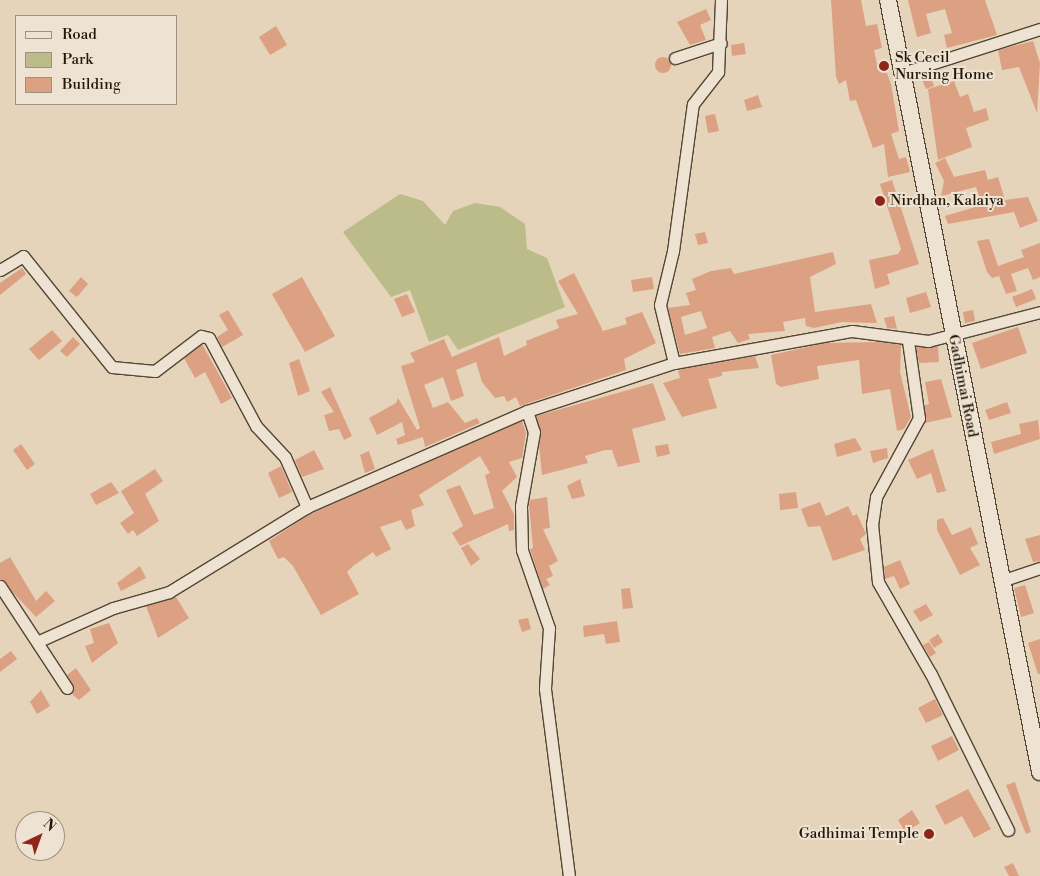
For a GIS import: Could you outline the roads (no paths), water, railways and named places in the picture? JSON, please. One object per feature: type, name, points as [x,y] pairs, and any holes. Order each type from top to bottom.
[{"type":"street","points":[[674,363],[660,305],[673,250],[693,104],[718,72],[721,43],[721,0]]},
{"type":"street","name":"Gadhimai Road","points":[[888,0],[1040,772]]},
{"type":"street","points":[[902,73],[1040,29]]},
{"type":"street","points":[[675,58],[721,43]]},
{"type":"street","points":[[0,270],[24,256],[112,367],[155,371],[201,336],[209,338],[256,426],[285,457],[307,507]]},
{"type":"street","points":[[39,641],[113,608],[169,592],[307,507],[527,411],[674,363],[852,331],[908,341],[953,335],[1040,312]]},
{"type":"street","points":[[908,341],[918,418],[876,497],[872,524],[878,582],[932,674],[1008,830]]},
{"type":"street","points":[[527,411],[534,432],[521,506],[522,550],[549,628],[545,688],[569,876]]},
{"type":"street","points":[[1001,581],[1040,568]]},
{"type":"street","points":[[0,586],[39,641],[66,688]]},
{"type":"place","name":"Sk Cecil Nursing Home","points":[[884,66]]},
{"type":"place","name":"Nirdhan, Kalaiya","points":[[880,201]]},
{"type":"place","name":"Gadhimai Temple","points":[[929,834]]}]
